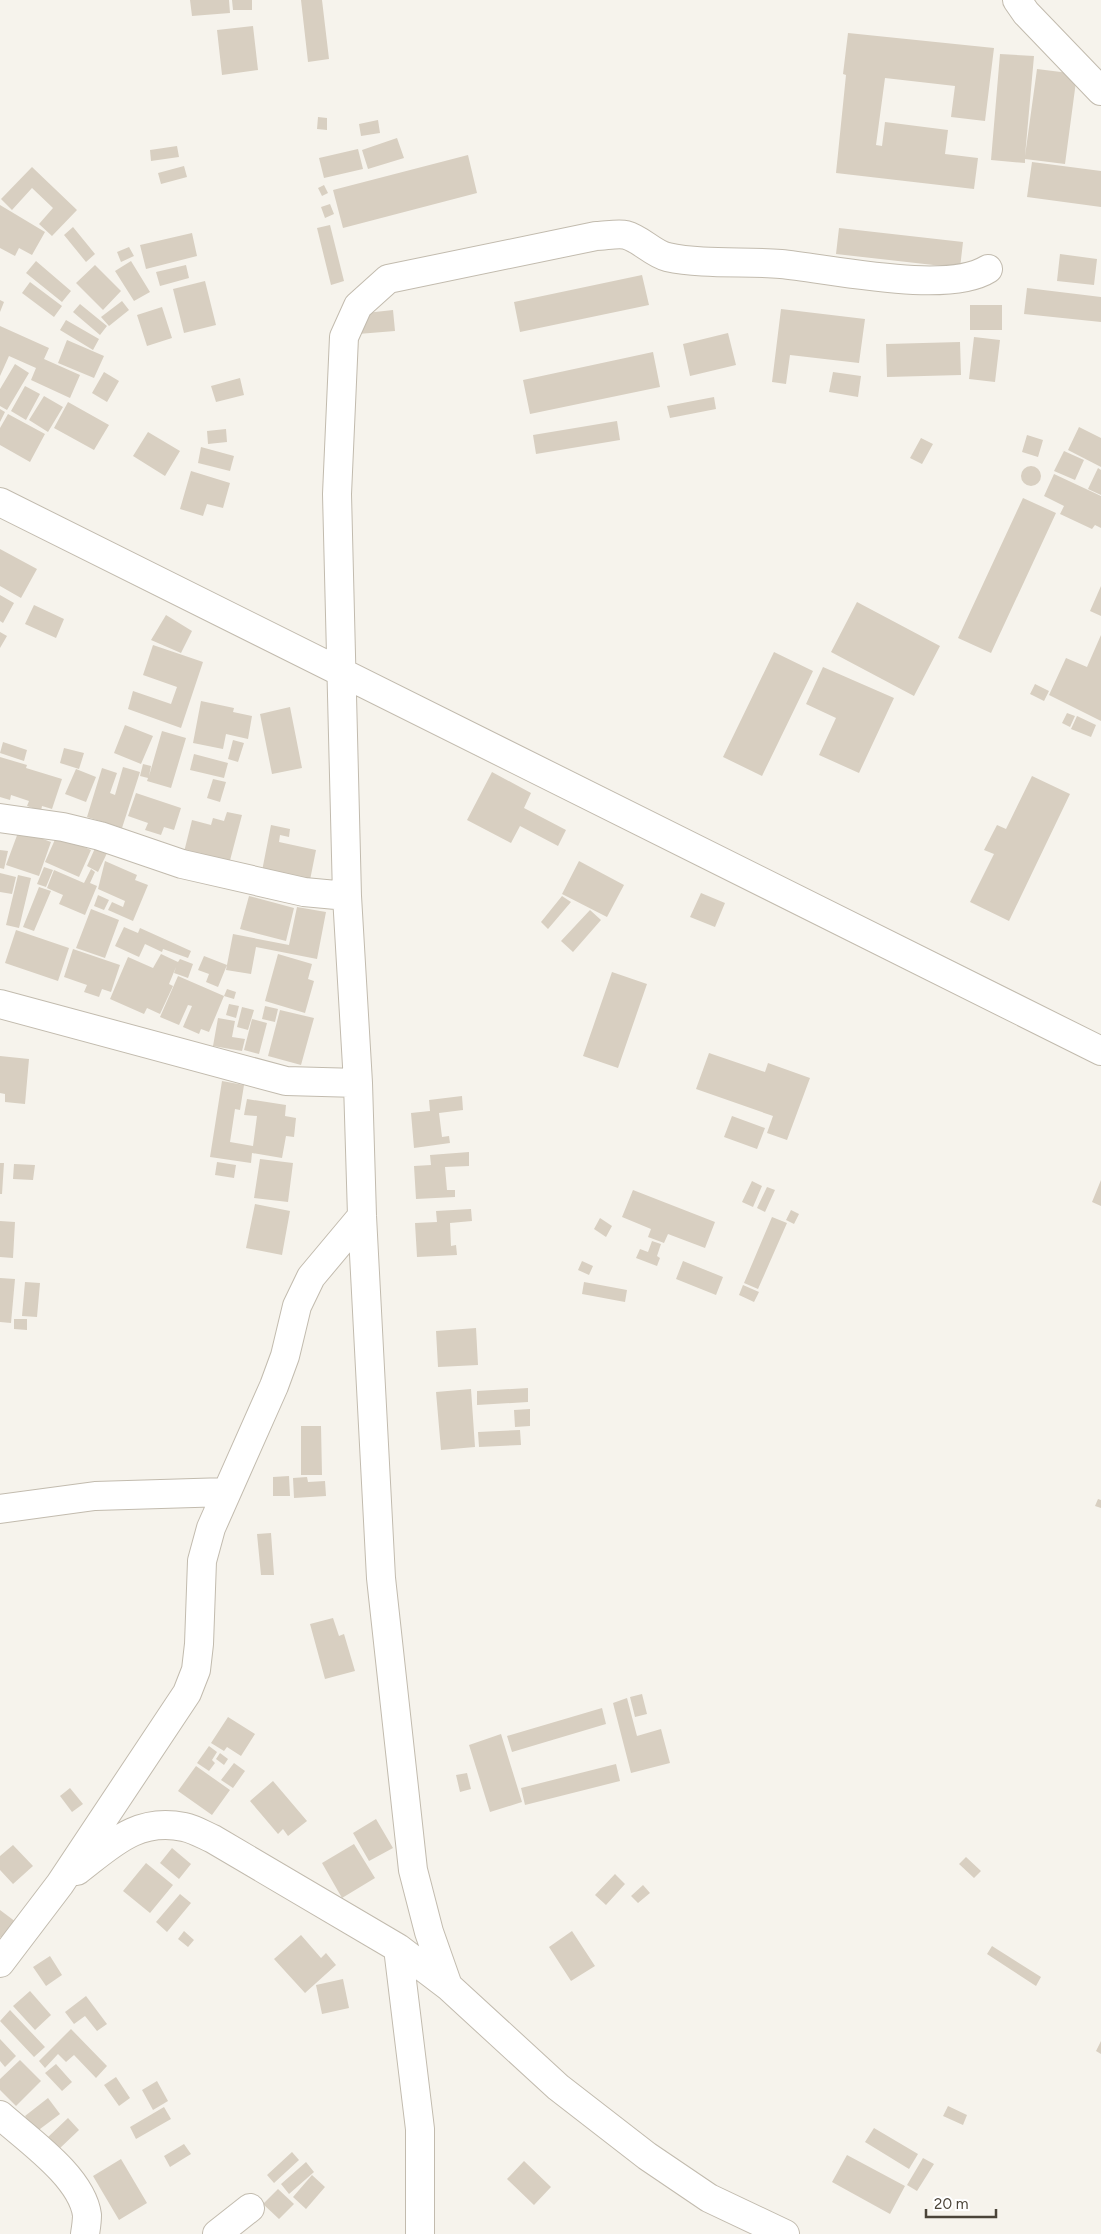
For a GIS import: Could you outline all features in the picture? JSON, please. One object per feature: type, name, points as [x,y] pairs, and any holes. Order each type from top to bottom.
[{"type":"street","points":[[1017,0],[1026,13],[1101,91]]},
{"type":"street","points":[[448,1986],[429,1932],[412,1860],[381,1578],[362,1216],[358,1083],[347,896],[343,673],[337,494],[344,337],[358,306],[388,280],[596,236],[625,235],[664,256],[686,260],[780,264],[925,281],[963,278],[980,274],[988,269]]},
{"type":"street","points":[[0,502],[1101,1051]]},
{"type":"street","points":[[0,818],[63,827],[100,836],[182,864],[304,892],[347,896]]},
{"type":"street","points":[[0,1004],[286,1081],[358,1083]]},
{"type":"street","points":[[0,1963],[60,1884],[187,1693],[196,1670],[199,1644],[202,1561],[211,1528],[274,1386],[285,1356],[297,1306],[311,1277],[362,1216]]},
{"type":"street","points":[[0,1509],[95,1496],[227,1492]]},
{"type":"street","points":[[60,1884],[127,1832],[157,1825],[185,1827],[213,1839],[398,1948],[448,1986],[558,2087],[647,2156],[709,2198],[785,2234]]},
{"type":"street","points":[[398,1948],[420,2129],[420,2234]]},
{"type":"street","points":[[0,2115],[72,2179],[81,2195],[87,2215],[85,2234]]},
{"type":"street","points":[[217,2234],[250,2208]]},
{"type":"building","points":[[190,0],[229,0],[230,13],[192,16]]},
{"type":"building","points":[[232,0],[252,0],[252,10],[233,10]]},
{"type":"building","points":[[301,0],[322,0],[329,59],[308,62]]},
{"type":"building","points":[[253,26],[258,70],[222,75],[217,30]]},
{"type":"building","points":[[848,33],[994,48],[985,121],[951,117],[955,86],[885,78],[876,145],[882,146],[885,122],[948,130],[945,154],[978,158],[974,189],[836,173],[846,75],[843,74]]},
{"type":"building","points":[[1000,54],[1034,56],[1025,156],[1037,69],[1077,74],[1065,164],[1025,159],[1025,163],[991,160]]},
{"type":"building","points":[[318,117],[327,118],[327,130],[317,129]]},
{"type":"building","points":[[378,120],[380,133],[361,136],[359,124]]},
{"type":"building","points":[[397,138],[404,158],[368,169],[362,150]]},
{"type":"building","points":[[177,146],[179,157],[151,161],[150,150]]},
{"type":"building","points":[[358,149],[363,169],[324,178],[319,158]]},
{"type":"building","points":[[468,155],[477,193],[343,228],[333,190]]},
{"type":"building","points":[[1032,162],[1101,171],[1101,207],[1027,197]]},
{"type":"building","points":[[184,166],[187,177],[161,184],[158,173]]},
{"type":"building","points":[[32,167],[77,210],[52,236],[39,224],[53,208],[32,188],[12,210],[1,199]]},
{"type":"building","points":[[324,185],[328,193],[322,196],[318,188]]},
{"type":"building","points":[[330,204],[334,214],[325,218],[321,207]]},
{"type":"building","points":[[0,205],[45,232],[32,255],[19,248],[15,256],[0,248]]},
{"type":"building","points":[[330,225],[344,281],[331,285],[317,228]]},
{"type":"building","points":[[73,227],[95,254],[86,262],[64,235]]},
{"type":"building","points":[[839,228],[963,242],[960,268],[836,254]]},
{"type":"building","points":[[192,233],[197,256],[146,269],[140,245]]},
{"type":"building","points":[[129,247],[134,256],[121,262],[117,252]]},
{"type":"building","points":[[1060,254],[1097,259],[1094,285],[1057,281]]},
{"type":"building","points":[[36,261],[71,291],[62,302],[26,273]]},
{"type":"building","points":[[131,261],[150,292],[134,301],[115,271]]},
{"type":"building","points":[[95,265],[121,291],[103,310],[76,283]]},
{"type":"building","points":[[186,265],[189,278],[160,286],[156,272]]},
{"type":"building","points":[[642,275],[649,305],[520,332],[514,302]]},
{"type":"building","points":[[205,281],[216,325],[184,333],[173,289]]},
{"type":"building","points":[[30,282],[62,306],[54,317],[22,293]]},
{"type":"building","points":[[1027,288],[1101,297],[1101,322],[1024,314]]},
{"type":"building","points":[[0,300],[4,302],[0,312]]},
{"type":"building","points":[[122,301],[129,310],[109,326],[101,317]]},
{"type":"building","points":[[80,304],[107,326],[100,335],[73,312]]},
{"type":"building","points":[[970,305],[1002,305],[1002,330],[970,330]]},
{"type":"building","points":[[162,307],[172,338],[147,346],[137,315]]},
{"type":"building","points":[[781,309],[865,319],[859,363],[790,355],[786,384],[772,382]]},
{"type":"building","points":[[393,310],[395,331],[358,334],[357,314]]},
{"type":"building","points":[[66,320],[99,339],[93,350],[60,330]]},
{"type":"building","points":[[0,326],[49,348],[44,359],[80,375],[70,398],[31,380],[36,368],[9,356],[0,376]]},
{"type":"building","points":[[728,333],[736,365],[690,376],[683,344]]},
{"type":"building","points":[[974,337],[1000,340],[995,382],[969,379]]},
{"type":"building","points":[[67,340],[104,356],[94,378],[58,363]]},
{"type":"building","points":[[960,342],[961,375],[887,377],[886,344]]},
{"type":"building","points":[[653,352],[660,387],[530,414],[523,380]]},
{"type":"building","points":[[15,364],[29,373],[7,410],[0,406],[0,389]]},
{"type":"building","points":[[104,372],[119,381],[107,402],[92,393]]},
{"type":"building","points":[[833,372],[861,376],[858,397],[829,392]]},
{"type":"building","points":[[240,378],[244,395],[216,402],[211,386]]},
{"type":"building","points":[[25,386],[40,394],[26,420],[11,411]]},
{"type":"building","points":[[44,396],[63,407],[48,432],[29,420]]},
{"type":"building","points":[[714,397],[716,409],[670,418],[667,406]]},
{"type":"building","points":[[68,402],[109,425],[94,450],[54,428]]},
{"type":"building","points":[[0,409],[5,412],[0,422]]},
{"type":"building","points":[[8,414],[45,434],[30,462],[0,445],[0,428]]},
{"type":"building","points":[[617,421],[620,440],[536,454],[533,435]]},
{"type":"building","points":[[1079,427],[1101,438],[1101,467],[1068,450]]},
{"type":"building","points":[[226,429],[227,442],[208,444],[207,431]]},
{"type":"building","points":[[148,432],[180,451],[165,476],[133,456]]},
{"type":"building","points":[[1027,435],[1043,440],[1038,457],[1022,452]]},
{"type":"building","points":[[921,438],[933,444],[922,464],[910,458]]},
{"type":"building","points":[[201,447],[234,456],[230,471],[198,463]]},
{"type":"building","points":[[1064,451],[1084,460],[1075,480],[1054,471]]},
{"type":"building","points":[[1031,466],[1038,469],[1041,476],[1038,483],[1031,486],[1024,483],[1021,476],[1024,469]]},
{"type":"building","points":[[1098,468],[1101,470],[1101,495],[1088,489]]},
{"type":"building","points":[[191,471],[230,483],[223,508],[207,504],[203,516],[180,509]]},
{"type":"building","points":[[1054,474],[1101,496],[1101,528],[1095,525],[1092,529],[1060,514],[1064,506],[1044,496]]},
{"type":"building","points":[[1023,498],[1056,513],[991,653],[958,638]]},
{"type":"building","points":[[0,549],[37,569],[21,598],[0,586]]},
{"type":"building","points":[[1101,586],[1101,616],[1090,611]]},
{"type":"building","points":[[0,595],[14,603],[3,623],[0,621]]},
{"type":"building","points":[[857,602],[940,646],[914,696],[831,652]]},
{"type":"building","points":[[34,605],[64,619],[56,638],[25,624]]},
{"type":"building","points":[[166,615],[192,631],[181,653],[151,640]]},
{"type":"building","points":[[0,632],[7,636],[0,648]]},
{"type":"building","points":[[1101,635],[1101,721],[1049,695],[1066,658],[1087,667]]},
{"type":"building","points":[[153,645],[203,662],[181,728],[128,709],[133,691],[171,704],[177,687],[143,675]]},
{"type":"building","points":[[774,652],[813,671],[762,776],[723,757]]},
{"type":"building","points":[[823,667],[894,698],[859,773],[819,755],[836,718],[806,704]]},
{"type":"building","points":[[1035,684],[1049,691],[1044,701],[1030,694]]},
{"type":"building","points":[[201,701],[234,708],[233,712],[252,716],[248,739],[226,734],[223,749],[193,743]]},
{"type":"building","points":[[290,707],[302,768],[272,774],[260,714]]},
{"type":"building","points":[[1067,713],[1075,716],[1070,727],[1062,723]]},
{"type":"building","points":[[1077,716],[1096,725],[1091,737],[1071,729]]},
{"type":"building","points":[[125,725],[153,736],[141,764],[114,753]]},
{"type":"building","points":[[162,731],[186,738],[171,788],[147,781],[148,778],[140,776],[143,764],[151,766],[149,776]]},
{"type":"building","points":[[233,740],[244,743],[238,762],[228,759]]},
{"type":"building","points":[[3,742],[27,750],[24,761],[0,753]]},
{"type":"building","points":[[64,748],[84,753],[79,769],[60,763]]},
{"type":"building","points":[[194,754],[228,763],[224,778],[190,770]]},
{"type":"building","points":[[0,757],[27,765],[26,768],[62,779],[52,809],[42,806],[41,811],[27,806],[29,801],[11,795],[10,800],[0,797]]},
{"type":"building","points":[[123,767],[140,772],[122,828],[87,817],[102,768],[117,773],[110,793],[115,795]]},
{"type":"building","points":[[76,769],[96,777],[86,802],[65,794]]},
{"type":"building","points":[[492,772],[531,793],[524,808],[566,830],[558,846],[520,826],[511,843],[467,820]]},
{"type":"building","points":[[1032,776],[1070,794],[1009,921],[970,902],[994,854],[984,850],[997,825],[1006,829]]},
{"type":"building","points":[[213,779],[226,782],[220,802],[207,798]]},
{"type":"building","points":[[136,793],[181,808],[174,830],[164,827],[161,835],[145,830],[148,823],[128,816]]},
{"type":"building","points":[[227,812],[242,815],[228,868],[183,856],[192,820],[211,825],[213,818],[224,821]]},
{"type":"building","points":[[271,825],[290,829],[289,837],[280,835],[279,842],[316,850],[310,880],[262,871]]},
{"type":"building","points":[[19,830],[51,842],[39,876],[6,865]]},
{"type":"building","points":[[57,835],[91,850],[79,877],[45,862]]},
{"type":"building","points":[[96,846],[108,851],[98,872],[87,866]]},
{"type":"building","points":[[0,850],[8,851],[4,869],[0,868]]},
{"type":"building","points":[[105,861],[137,875],[135,880],[148,885],[133,921],[108,910],[112,902],[123,907],[125,901],[98,889]]},
{"type":"building","points":[[579,861],[624,885],[607,917],[562,894]]},
{"type":"building","points":[[44,867],[53,870],[46,887],[37,884]]},
{"type":"building","points":[[91,869],[95,872],[90,883],[97,886],[85,915],[59,904],[63,895],[47,888],[54,870],[84,883]]},
{"type":"building","points":[[0,873],[16,877],[12,894],[0,892]]},
{"type":"building","points":[[18,875],[31,878],[19,928],[6,925]]},
{"type":"building","points":[[39,887],[51,891],[34,931],[23,927]]},
{"type":"building","points":[[701,893],[725,903],[715,927],[690,917]]},
{"type":"building","points":[[98,895],[109,900],[104,910],[94,906]]},
{"type":"building","points":[[249,896],[294,908],[286,941],[240,929]]},
{"type":"building","points":[[562,896],[571,902],[548,929],[541,922]]},
{"type":"building","points":[[297,907],[326,912],[317,959],[256,947],[251,974],[226,970],[233,934],[289,945]]},
{"type":"building","points":[[91,909],[119,920],[105,958],[76,948]]},
{"type":"building","points":[[590,910],[601,920],[573,952],[561,941]]},
{"type":"building","points":[[124,927],[138,933],[140,928],[191,951],[188,958],[163,949],[162,952],[145,944],[139,957],[115,946]]},
{"type":"building","points":[[16,930],[69,948],[58,981],[5,963]]},
{"type":"building","points":[[73,949],[120,965],[111,992],[102,989],[99,997],[84,992],[87,985],[64,977]]},
{"type":"building","points":[[161,954],[178,962],[180,959],[193,964],[188,978],[174,973],[176,967],[169,984],[173,986],[160,1014],[147,1008],[144,1014],[110,999],[128,957],[153,968]]},
{"type":"building","points":[[278,954],[312,964],[308,979],[314,981],[305,1013],[265,1001]]},
{"type":"building","points":[[204,956],[227,965],[218,987],[206,982],[209,974],[198,970]]},
{"type":"building","points":[[612,972],[647,984],[618,1068],[583,1056]]},
{"type":"building","points":[[178,976],[224,996],[209,1032],[201,1029],[199,1034],[183,1027],[192,1006],[188,1005],[179,1025],[160,1017]]},
{"type":"building","points":[[227,989],[236,992],[234,999],[224,996]]},
{"type":"building","points":[[229,1004],[239,1006],[236,1018],[226,1015]]},
{"type":"building","points":[[265,1006],[278,1009],[275,1022],[262,1019]]},
{"type":"building","points":[[242,1007],[254,1010],[248,1030],[237,1027]]},
{"type":"building","points":[[280,1010],[314,1018],[301,1065],[268,1056]]},
{"type":"building","points":[[218,1018],[235,1021],[232,1037],[245,1039],[242,1051],[213,1046]]},
{"type":"building","points":[[252,1019],[267,1023],[259,1054],[244,1050]]},
{"type":"building","points":[[709,1053],[765,1072],[768,1063],[810,1078],[787,1140],[767,1133],[773,1116],[696,1089]]},
{"type":"building","points":[[0,1056],[29,1059],[25,1104],[5,1102],[5,1094],[0,1093]]},
{"type":"building","points":[[222,1081],[244,1085],[240,1110],[235,1109],[230,1142],[253,1146],[257,1116],[244,1115],[247,1099],[286,1105],[285,1116],[296,1118],[294,1137],[286,1136],[282,1158],[252,1153],[251,1163],[210,1157]]},
{"type":"building","points":[[462,1096],[463,1110],[439,1113],[442,1137],[449,1136],[450,1143],[414,1148],[411,1113],[430,1111],[429,1100]]},
{"type":"building","points":[[732,1116],[765,1128],[757,1149],[724,1137]]},
{"type":"building","points":[[469,1152],[469,1166],[445,1167],[447,1190],[455,1190],[455,1197],[416,1199],[414,1166],[431,1165],[430,1155]]},
{"type":"building","points":[[260,1159],[293,1163],[288,1202],[254,1198]]},
{"type":"building","points":[[217,1162],[236,1165],[234,1178],[215,1175]]},
{"type":"building","points":[[0,1163],[4,1163],[2,1194],[0,1194]]},
{"type":"building","points":[[14,1164],[35,1165],[33,1180],[13,1179]]},
{"type":"building","points":[[1101,1180],[1101,1206],[1092,1202]]},
{"type":"building","points":[[752,1181],[762,1186],[753,1207],[742,1202]]},
{"type":"building","points":[[767,1187],[775,1190],[765,1212],[757,1208]]},
{"type":"building","points":[[633,1190],[715,1222],[705,1248],[668,1234],[664,1243],[648,1237],[651,1229],[622,1217]]},
{"type":"building","points":[[255,1204],[290,1211],[282,1255],[246,1248]]},
{"type":"building","points":[[471,1209],[472,1221],[450,1223],[451,1246],[456,1245],[457,1255],[417,1257],[415,1223],[437,1222],[436,1211]]},
{"type":"building","points":[[791,1210],[799,1214],[794,1224],[786,1220]]},
{"type":"building","points":[[772,1217],[787,1223],[758,1289],[744,1283]]},
{"type":"building","points":[[600,1218],[612,1226],[606,1237],[594,1229]]},
{"type":"building","points":[[0,1221],[15,1222],[13,1258],[0,1257]]},
{"type":"building","points":[[652,1241],[661,1244],[657,1256],[660,1258],[657,1266],[636,1258],[640,1249],[648,1252]]},
{"type":"building","points":[[582,1261],[593,1266],[589,1275],[578,1270]]},
{"type":"building","points":[[683,1261],[723,1277],[716,1295],[676,1279]]},
{"type":"building","points":[[0,1278],[15,1279],[11,1323],[0,1322]]},
{"type":"building","points":[[25,1282],[40,1283],[37,1317],[22,1316]]},
{"type":"building","points":[[584,1282],[627,1290],[625,1302],[582,1294]]},
{"type":"building","points":[[743,1285],[759,1292],[754,1302],[739,1295]]},
{"type":"building","points":[[14,1319],[27,1319],[27,1330],[14,1329]]},
{"type":"building","points":[[476,1328],[478,1365],[438,1367],[436,1331]]},
{"type":"building","points":[[528,1388],[528,1402],[477,1405],[477,1391]]},
{"type":"building","points":[[471,1389],[475,1447],[441,1450],[436,1392]]},
{"type":"building","points":[[530,1409],[530,1426],[515,1427],[514,1410]]},
{"type":"building","points":[[301,1426],[321,1426],[322,1475],[301,1475]]},
{"type":"building","points":[[520,1430],[521,1445],[479,1447],[478,1432]]},
{"type":"building","points":[[289,1476],[290,1496],[273,1496],[273,1477]]},
{"type":"building","points":[[307,1477],[308,1482],[325,1481],[326,1496],[294,1498],[293,1478]]},
{"type":"building","points":[[1098,1499],[1101,1500],[1101,1508],[1095,1506]]},
{"type":"building","points":[[271,1533],[274,1575],[261,1575],[257,1534]]},
{"type":"building","points":[[333,1618],[339,1636],[344,1634],[355,1671],[325,1679],[310,1624]]},
{"type":"building","points":[[642,1694],[647,1714],[635,1717],[630,1697]]},
{"type":"building","points":[[627,1698],[637,1736],[661,1729],[670,1763],[631,1773],[613,1703]]},
{"type":"building","points":[[602,1708],[606,1724],[512,1752],[507,1736]]},
{"type":"building","points":[[228,1717],[255,1734],[241,1756],[227,1747],[224,1751],[211,1743]]},
{"type":"building","points":[[501,1734],[522,1802],[490,1812],[469,1745]]},
{"type":"building","points":[[209,1746],[217,1752],[212,1760],[215,1763],[209,1771],[197,1763]]},
{"type":"building","points":[[220,1753],[228,1759],[224,1765],[216,1759]]},
{"type":"building","points":[[234,1763],[245,1771],[233,1788],[221,1780]]},
{"type":"building","points":[[616,1764],[620,1781],[525,1805],[521,1788]]},
{"type":"building","points":[[196,1766],[230,1790],[212,1815],[178,1791]]},
{"type":"building","points":[[467,1773],[471,1789],[460,1792],[456,1775]]},
{"type":"building","points":[[273,1781],[307,1821],[288,1836],[283,1829],[278,1834],[250,1801]]},
{"type":"building","points":[[70,1788],[83,1804],[72,1812],[60,1796]]},
{"type":"building","points":[[376,1819],[393,1848],[369,1861],[353,1833]]},
{"type":"building","points":[[354,1844],[375,1878],[342,1898],[322,1863]]},
{"type":"building","points":[[13,1845],[33,1866],[13,1884],[0,1870],[0,1856]]},
{"type":"building","points":[[172,1848],[191,1864],[179,1879],[160,1863]]},
{"type":"building","points":[[966,1857],[981,1871],[974,1878],[959,1864]]},
{"type":"building","points":[[146,1863],[173,1885],[150,1913],[123,1891]]},
{"type":"building","points":[[615,1874],[625,1884],[606,1905],[595,1895]]},
{"type":"building","points":[[643,1885],[650,1893],[638,1903],[631,1896]]},
{"type":"building","points":[[180,1894],[191,1903],[167,1932],[156,1922]]},
{"type":"building","points":[[0,1910],[20,1925],[7,1943],[0,1937]]},
{"type":"building","points":[[184,1931],[194,1940],[188,1947],[178,1939]]},
{"type":"building","points":[[572,1931],[595,1966],[571,1981],[549,1947]]},
{"type":"building","points":[[301,1935],[321,1958],[326,1953],[336,1965],[305,1993],[274,1959]]},
{"type":"building","points":[[992,1946],[1041,1977],[1036,1986],[987,1954]]},
{"type":"building","points":[[50,1956],[62,1975],[46,1986],[33,1967]]},
{"type":"building","points":[[343,1979],[349,2008],[322,2014],[316,1985]]},
{"type":"building","points":[[30,1991],[51,2015],[35,2030],[13,2006]]},
{"type":"building","points":[[86,1996],[107,2024],[97,2031],[85,2016],[74,2024],[65,2012]]},
{"type":"building","points":[[10,2010],[45,2047],[34,2057],[0,2021]]},
{"type":"building","points":[[71,2029],[107,2066],[96,2078],[74,2055],[66,2062],[58,2054],[45,2068],[39,2061]]},
{"type":"building","points":[[0,2039],[16,2056],[5,2067],[0,2061]]},
{"type":"building","points":[[1101,2041],[1101,2054],[1096,2051]]},
{"type":"building","points":[[20,2060],[41,2081],[16,2106],[0,2090],[0,2079]]},
{"type":"building","points":[[56,2064],[72,2082],[62,2091],[45,2073]]},
{"type":"building","points":[[116,2077],[130,2098],[119,2106],[104,2085]]},
{"type":"building","points":[[157,2081],[168,2101],[153,2110],[142,2090]]},
{"type":"building","points":[[48,2098],[60,2114],[36,2132],[25,2116]]},
{"type":"building","points":[[948,2106],[967,2115],[963,2125],[943,2116]]},
{"type":"building","points":[[164,2107],[171,2119],[136,2139],[130,2127]]},
{"type":"building","points":[[68,2118],[79,2130],[58,2150],[47,2138]]},
{"type":"building","points":[[874,2128],[918,2154],[909,2169],[865,2142]]},
{"type":"building","points":[[184,2144],[191,2154],[170,2167],[164,2156]]},
{"type":"building","points":[[292,2152],[299,2160],[274,2183],[267,2175]]},
{"type":"building","points":[[847,2155],[905,2186],[890,2214],[832,2182]]},
{"type":"building","points":[[923,2158],[934,2164],[917,2191],[907,2185]]},
{"type":"building","points":[[121,2159],[147,2203],[119,2220],[93,2176]]},
{"type":"building","points":[[524,2161],[551,2187],[534,2205],[507,2179]]},
{"type":"building","points":[[306,2162],[314,2172],[289,2194],[281,2184]]},
{"type":"building","points":[[312,2175],[325,2187],[306,2209],[293,2197]]},
{"type":"building","points":[[278,2189],[294,2204],[279,2219],[263,2204]]}]
